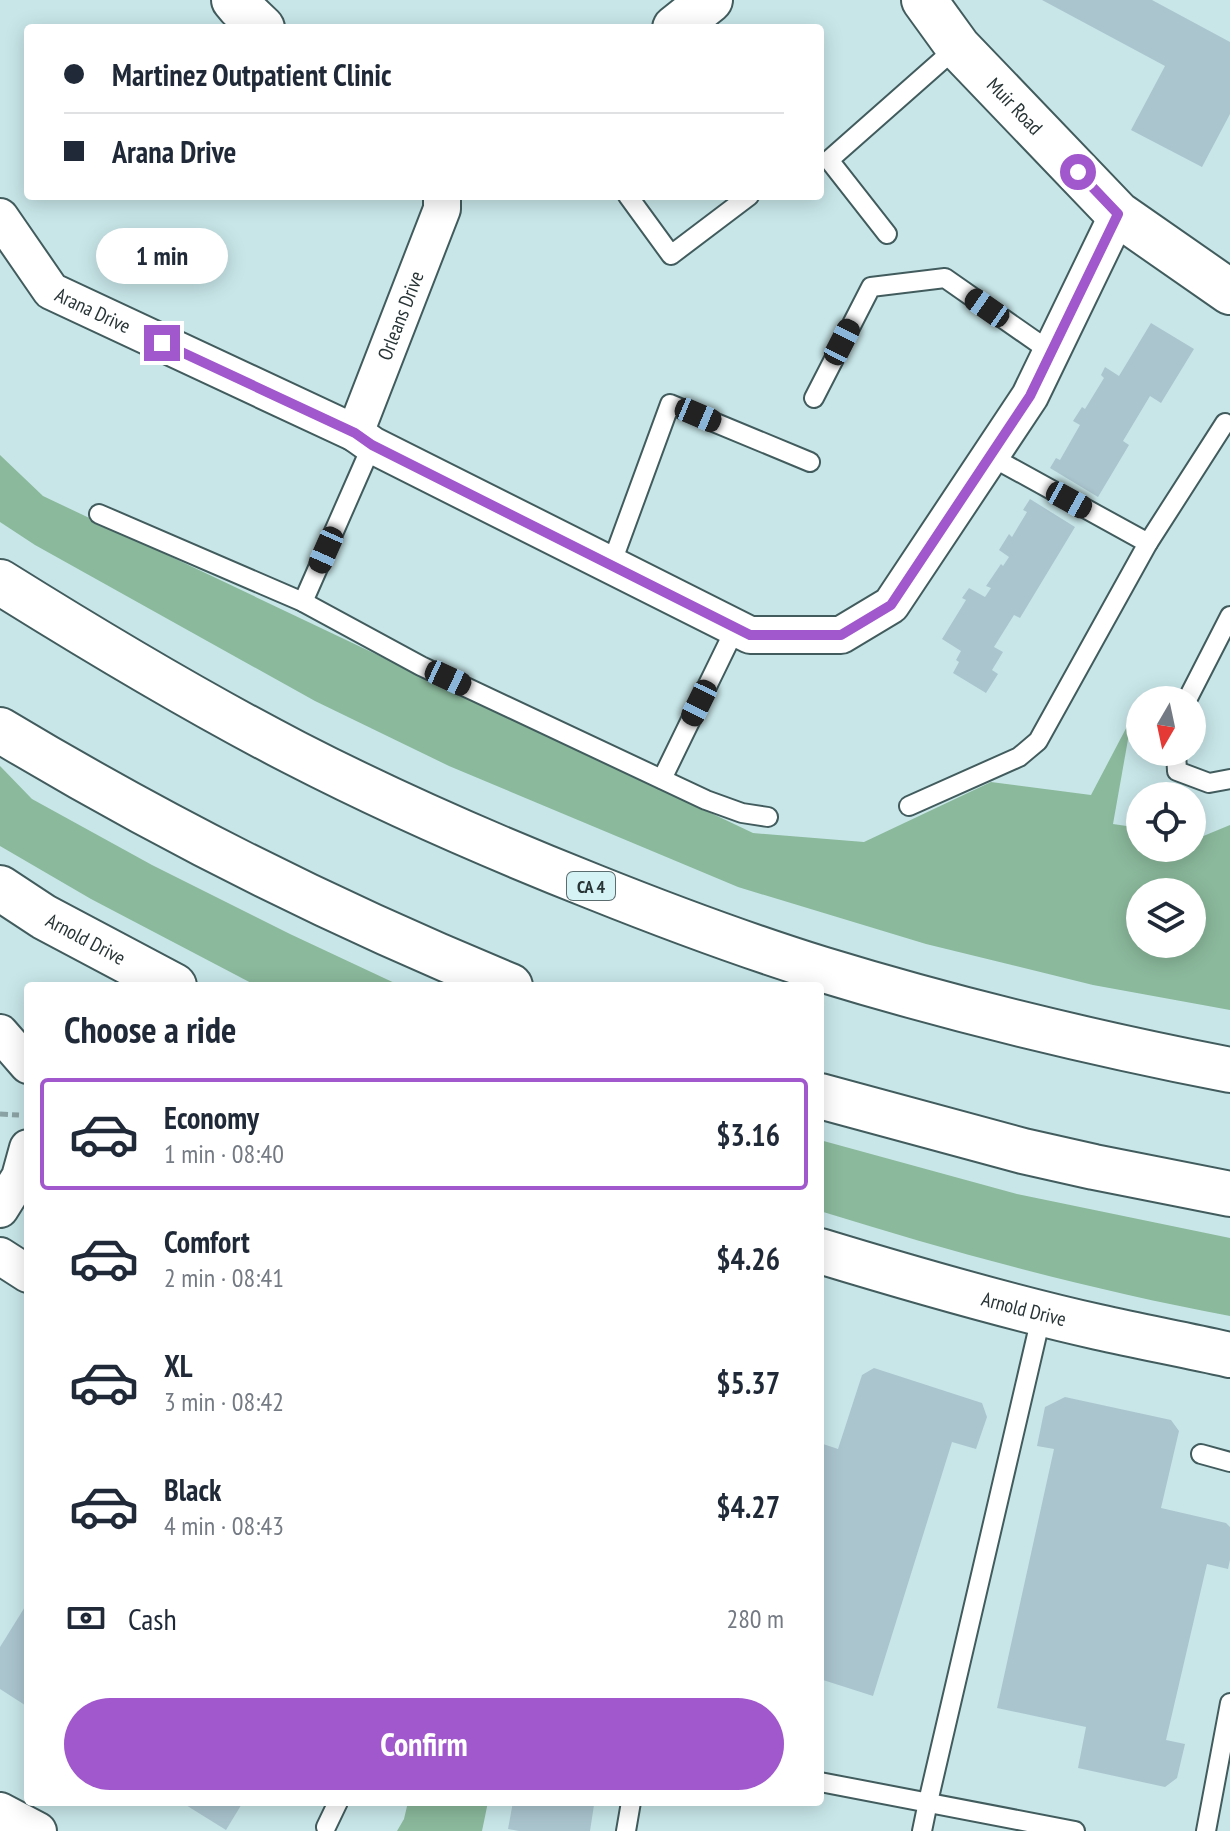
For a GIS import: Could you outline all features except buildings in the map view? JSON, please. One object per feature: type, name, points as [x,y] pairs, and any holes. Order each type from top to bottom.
[{"type":"main road","points":[[234,0],[258,24]]},
{"type":"main road","points":[[680,24],[710,0]]},
{"type":"main road","name":"Muir Road","points":[[924,0],[958,47],[1118,214],[1230,292]]},
{"type":"main road","name":"CA 4","points":[[0,582],[171,685],[295,753],[424,815],[594,887],[753,946],[888,988],[1052,1031],[1230,1070]]},
{"type":"main road","points":[[0,730],[225,856],[351,917],[501,982]]},
{"type":"main road","name":"Arnold Drive","points":[[0,888],[44,917],[166,982]]},
{"type":"main road","points":[[824,1097],[1023,1151],[1230,1194]]},
{"type":"main road","name":"Arnold Drive","points":[[824,1252],[919,1281],[1097,1327],[1230,1355]]},
{"type":"street","name":"Orleans Drive","points":[[364,439],[442,209],[442,200]]},
{"type":"street","name":"Arana Drive","points":[[0,217],[51,291],[364,439],[750,635],[841,635],[891,605],[1030,396],[1118,214]]},
{"type":"street","points":[[0,1033],[24,1060]]},
{"type":"street","points":[[0,1209],[24,1171]]},
{"type":"street","points":[[0,1256],[24,1271]]},
{"type":"street","points":[[0,1811],[38,1831]]},
{"type":"lane","points":[[887,234],[829,160],[958,47]]},
{"type":"lane","points":[[631,200],[671,255],[744,200]]},
{"type":"lane","points":[[814,398],[871,287],[945,278],[1051,352]]},
{"type":"lane","points":[[611,565],[670,404],[810,462]]},
{"type":"lane","points":[[909,806],[1019,757],[1038,741],[1148,543],[1225,423]]},
{"type":"lane","points":[[303,602],[364,439]]},
{"type":"lane","points":[[990,456],[1148,543]]},
{"type":"lane","points":[[99,514],[303,602],[421,666],[706,800],[742,813],[768,817]]},
{"type":"lane","points":[[1194,686],[1230,616]]},
{"type":"lane","points":[[662,779],[736,627]]},
{"type":"lane","points":[[1177,766],[1177,771],[1209,783],[1230,779]]},
{"type":"lane","points":[[922,1831],[1042,1313]]},
{"type":"lane","points":[[1201,1454],[1230,1462]]},
{"type":"lane","points":[[1206,1831],[1230,1703]]},
{"type":"lane","points":[[824,1783],[1075,1831]]},
{"type":"lane","points":[[326,1827],[336,1806]]},
{"type":"lane","points":[[626,1831],[630,1806]]},
{"type":"path","points":[[0,1114],[24,1115]]},
{"type":"green space","points":[[0,455],[43,496],[753,833],[864,842],[991,782],[1091,795],[1126,728],[1126,751],[1113,824],[1126,826],[1126,862],[1206,862],[1206,835],[1230,825],[1230,1010],[1093,985],[926,944],[738,887],[449,766],[315,701],[35,545],[0,522]]},
{"type":"green space","points":[[0,766],[32,799],[152,865],[392,982],[249,982],[91,899],[0,846]]},
{"type":"green space","points":[[824,1141],[1017,1194],[1230,1238],[1230,1316],[1126,1295],[824,1212]]},
{"type":"green space","points":[[407,1806],[487,1806],[482,1831],[397,1831]]},
{"type":"route","points":[[162,343],[355,433],[372,445],[750,635],[841,635],[891,605],[1030,396],[1118,214],[1078,172]]}]
